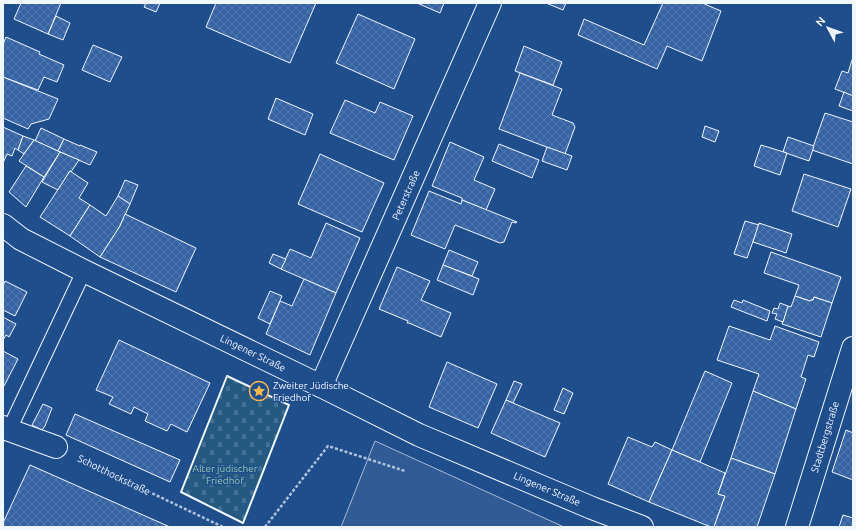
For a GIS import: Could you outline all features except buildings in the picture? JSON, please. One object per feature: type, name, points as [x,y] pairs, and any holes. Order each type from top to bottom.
[{"type":"street","name":"Peterstraße","points":[[322,386],[490,3]]},
{"type":"street","name":"Lingener Straße","points":[[3,225],[21,239],[84,271],[420,435],[592,508],[642,527]]},
{"type":"street","name":"Stadtbergstraße","points":[[797,527],[853,348]]},
{"type":"street","points":[[6,429],[56,447]]},
{"type":"lane","points":[[6,429],[84,271]]},
{"type":"path","points":[[265,527],[328,446],[405,471]]},
{"type":"path","name":"Schotthockstraße","points":[[56,447],[223,527]]},
{"type":"green space","name":"Alter jüdischer Friedhof","points":[[227,376],[289,405],[243,523],[181,492]]},
{"type":"shaded area","points":[[375,441],[564,527],[341,527]]},
{"type":"wall","points":[[227,376],[289,405],[243,523],[181,492],[227,376]]},
{"type":"place","name":"Zweiter Jüdische Friedhof","points":[[259,391]]}]
